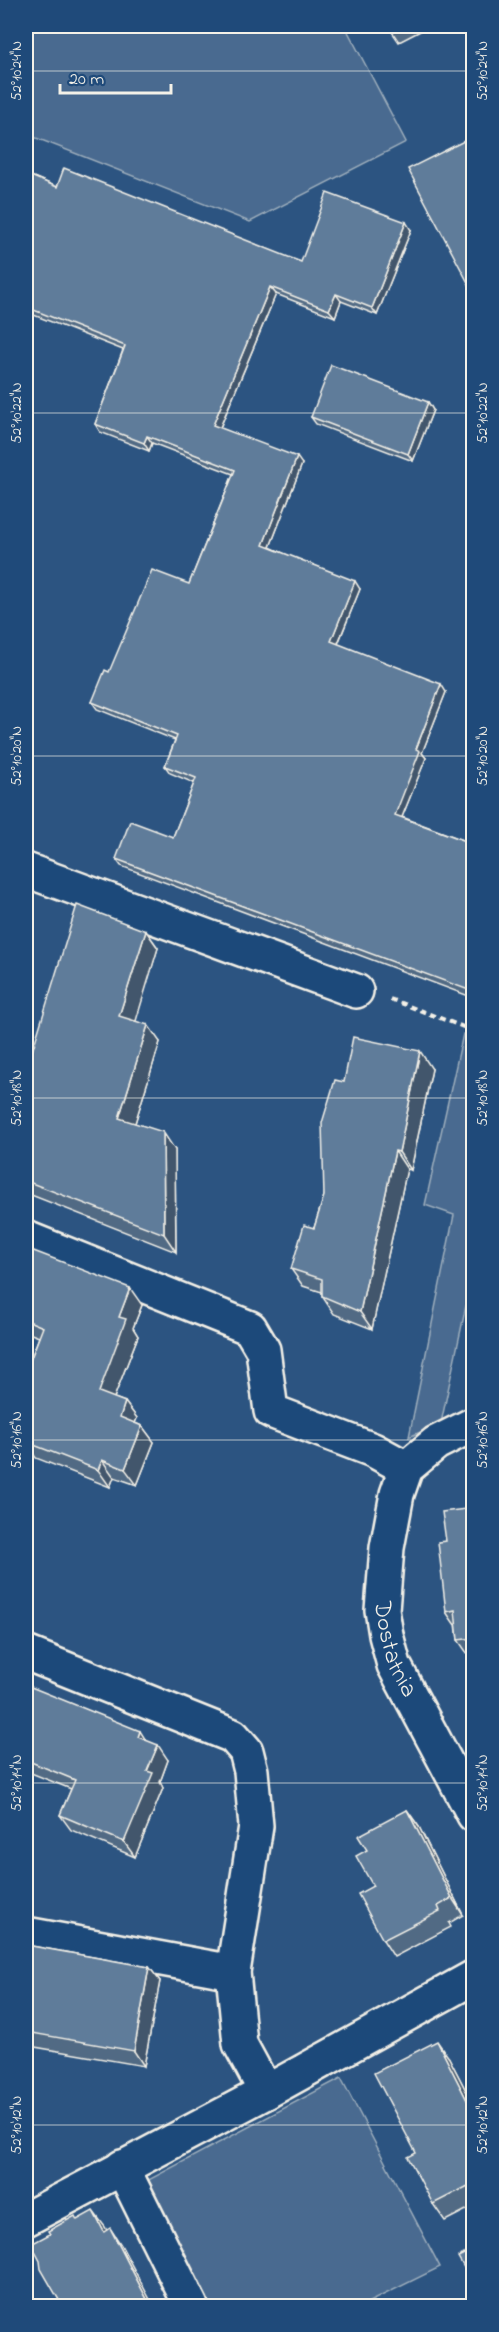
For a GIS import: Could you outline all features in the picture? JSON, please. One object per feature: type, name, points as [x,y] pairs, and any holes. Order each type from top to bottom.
[{"type":"street","points":[[26,870],[356,991]]},
{"type":"street","points":[[26,1238],[250,1328],[263,1350],[271,1412],[373,1450],[406,1468],[436,1443],[474,1424]]},
{"type":"street","name":"Dostatnia","points":[[406,1468],[397,1494],[387,1548],[382,1610],[386,1635],[394,1665],[408,1694],[474,1815]]},
{"type":"street","points":[[26,1653],[233,1736],[246,1751],[251,1771],[256,1826],[233,1972],[240,2044],[266,2092]]},
{"type":"street","points":[[26,1934],[233,1972]]},
{"type":"street","points":[[26,2219],[266,2092],[474,1977]]},
{"type":"street","points":[[122,2168],[191,2307]]},
{"type":"path","points":[[356,991],[370,991],[474,1031]]},
{"type":"shaded area","points":[[26,26],[345,26],[406,142],[250,222],[26,134]]},
{"type":"shaded area","points":[[463,1034],[474,1038],[473,1273],[441,1423],[409,1437],[454,1215],[425,1205]]},
{"type":"shaded area","points":[[341,2078],[440,2267],[361,2306],[203,2306],[139,2185]]},
{"type":"building","points":[[474,136],[474,294],[408,169]]},
{"type":"building","points":[[64,168],[301,262],[327,193],[406,222],[372,308],[336,294],[329,310],[270,287],[213,425],[297,457],[263,545],[355,581],[331,641],[441,684],[416,749],[420,751],[395,815],[474,844],[474,992],[116,859],[130,821],[173,837],[196,778],[165,766],[177,736],[92,702],[105,670],[109,672],[152,570],[189,584],[235,470],[147,436],[144,443],[95,424],[125,346],[26,307],[26,174],[57,187]]},
{"type":"building","points":[[331,365],[428,402],[408,454],[311,417]]},
{"type":"building","points":[[77,905],[146,931],[119,1016],[148,1025],[119,1118],[163,1132],[164,1234],[26,1181],[26,1071]]},
{"type":"building","points":[[353,1037],[420,1051],[399,1152],[395,1151],[360,1312],[322,1296],[322,1279],[291,1269],[304,1225],[314,1228],[324,1196],[322,1123],[335,1080],[344,1082]]},
{"type":"building","points":[[31,1250],[130,1288],[119,1317],[126,1319],[99,1392],[125,1402],[120,1417],[142,1426],[125,1469],[102,1460],[98,1470],[26,1442],[29,1432],[26,1431],[26,1371],[43,1327],[26,1320],[26,1265]]},
{"type":"building","points":[[474,1508],[474,1638],[458,1640],[455,1610],[446,1612],[438,1542],[446,1541],[442,1512]]},
{"type":"building","points":[[26,1685],[140,1731],[138,1737],[158,1745],[147,1771],[153,1773],[124,1842],[60,1815],[75,1780],[26,1760]]},
{"type":"building","points":[[407,1810],[452,1898],[438,1906],[440,1911],[383,1940],[358,1894],[373,1886],[356,1856],[367,1850],[358,1836]]},
{"type":"building","points":[[26,1945],[149,1967],[134,2051],[26,2032]]},
{"type":"building","points":[[437,2041],[470,2106],[474,2104],[474,2191],[470,2185],[433,2204],[408,2157],[416,2153],[374,2073]]},
{"type":"building","points":[[93,2211],[104,2232],[110,2228],[151,2307],[63,2307],[41,2269],[40,2261],[31,2244],[50,2234],[48,2231],[75,2216],[77,2220]]},
{"type":"building","points":[[474,2249],[474,2285],[458,2257]]}]
